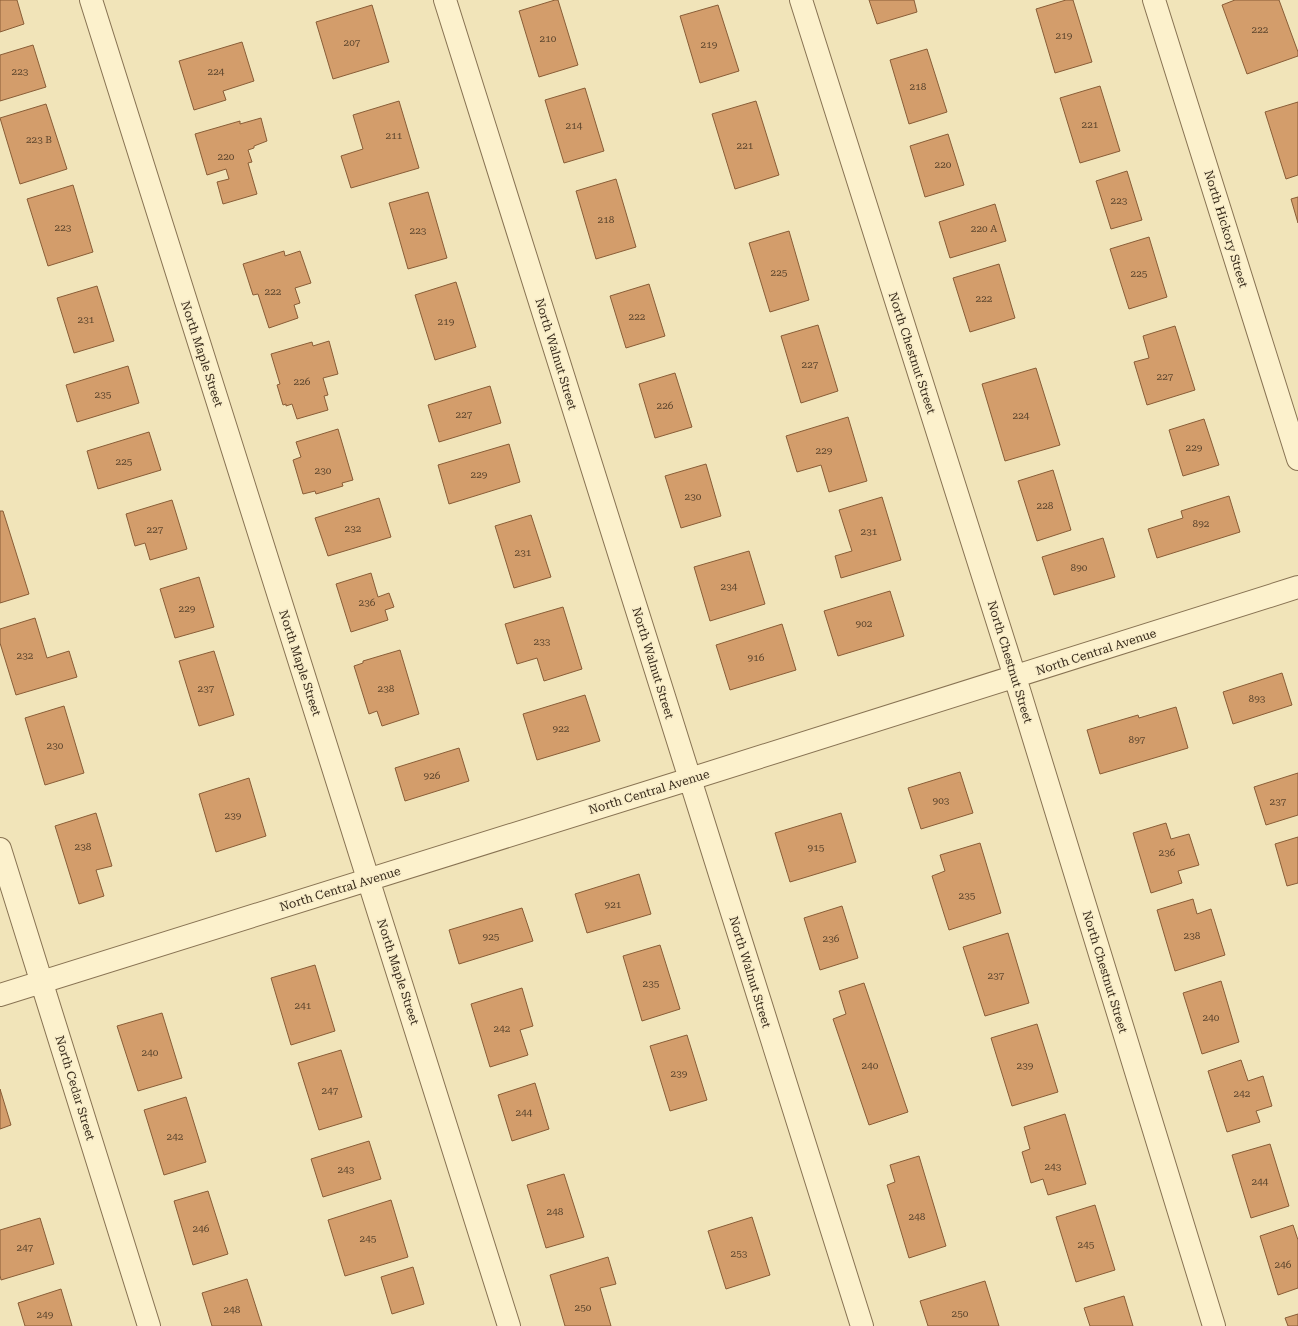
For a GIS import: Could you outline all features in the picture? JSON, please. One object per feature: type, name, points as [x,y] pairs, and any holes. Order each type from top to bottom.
[{"type":"street","name":"North Maple Street","points":[[91,0],[509,1326]]},
{"type":"street","name":"North Walnut Street","points":[[445,0],[862,1326]]},
{"type":"street","name":"North Chestnut Street","points":[[801,0],[1015,677],[1214,1326]]},
{"type":"street","name":"North Hickory Street","points":[[1154,0],[1298,459]]},
{"type":"street","name":"North Central Avenue","points":[[0,995],[1298,588]]},
{"type":"street","name":"North Cedar Street","points":[[0,850],[149,1326]]},
{"type":"building","points":[[0,0],[17,0],[24,24],[0,32]]},
{"type":"building","points":[[558,0],[578,65],[539,77],[519,11]]},
{"type":"building","points":[[869,0],[914,0],[917,12],[877,24]]},
{"type":"building","points":[[1066,0],[1073,0],[1092,62],[1055,73],[1036,9]]},
{"type":"building","points":[[1235,0],[1279,0],[1298,52],[1298,56],[1247,74],[1222,5]]},
{"type":"building","points":[[372,5],[389,62],[333,79],[316,22]]},
{"type":"building","points":[[718,5],[739,71],[700,83],[680,16]]},
{"type":"building","points":[[242,42],[254,81],[223,91],[226,100],[194,110],[179,61]]},
{"type":"building","points":[[33,45],[46,87],[0,101],[0,55]]},
{"type":"building","points":[[927,49],[947,112],[909,124],[890,60]]},
{"type":"building","points":[[1100,86],[1120,151],[1080,163],[1060,98]]},
{"type":"building","points":[[585,88],[604,151],[564,163],[545,100]]},
{"type":"building","points":[[399,101],[419,168],[351,188],[341,156],[363,149],[353,115]]},
{"type":"building","points":[[756,101],[779,175],[735,189],[712,114]]},
{"type":"building","points":[[1298,102],[1298,175],[1286,179],[1265,112]]},
{"type":"building","points":[[46,104],[67,169],[20,184],[0,118]]},
{"type":"building","points":[[261,118],[267,141],[248,150],[252,162],[248,163],[257,194],[223,204],[217,182],[229,179],[226,169],[207,175],[195,134],[240,121],[240,124]]},
{"type":"building","points":[[948,134],[964,185],[925,197],[910,146]]},
{"type":"building","points":[[1127,171],[1142,220],[1111,229],[1096,181]]},
{"type":"building","points":[[616,179],[636,247],[596,259],[576,191]]},
{"type":"building","points":[[73,185],[93,252],[48,266],[27,199]]},
{"type":"building","points":[[428,192],[447,258],[408,269],[389,203]]},
{"type":"building","points":[[1298,197],[1298,223],[1291,199]]},
{"type":"building","points":[[995,204],[1006,241],[950,258],[939,222]]},
{"type":"building","points":[[789,231],[809,300],[770,312],[749,243]]},
{"type":"building","points":[[1149,237],[1167,297],[1129,309],[1110,249]]},
{"type":"building","points":[[284,251],[285,256],[300,251],[311,283],[295,288],[300,303],[294,305],[298,318],[269,328],[258,294],[253,295],[243,264]]},
{"type":"building","points":[[999,264],[1015,318],[970,332],[953,278]]},
{"type":"building","points":[[456,282],[476,347],[435,360],[415,295]]},
{"type":"building","points":[[649,284],[665,336],[626,348],[610,296]]},
{"type":"building","points":[[97,286],[114,341],[74,353],[57,298]]},
{"type":"building","points":[[818,325],[838,391],[801,403],[781,336]]},
{"type":"building","points":[[1175,326],[1195,390],[1147,405],[1134,362],[1149,358],[1143,336]]},
{"type":"building","points":[[329,341],[338,374],[323,378],[328,395],[324,396],[328,410],[297,419],[292,404],[286,406],[286,404],[283,405],[277,385],[280,384],[271,354],[312,342],[313,346]]},
{"type":"building","points":[[128,366],[139,403],[77,422],[66,385]]},
{"type":"building","points":[[1036,368],[1060,445],[1005,461],[982,384]]},
{"type":"building","points":[[675,373],[692,427],[655,438],[639,384]]},
{"type":"building","points":[[490,386],[501,423],[439,442],[428,405]]},
{"type":"building","points":[[848,417],[867,481],[829,492],[821,465],[797,472],[786,436]]},
{"type":"building","points":[[1204,419],[1219,465],[1183,476],[1169,430]]},
{"type":"building","points":[[338,429],[353,480],[342,483],[343,486],[316,494],[315,491],[303,494],[293,460],[301,457],[296,442]]},
{"type":"building","points":[[149,432],[161,470],[98,489],[87,451]]},
{"type":"building","points":[[509,444],[520,482],[449,504],[438,465]]},
{"type":"building","points":[[706,464],[721,516],[681,528],[665,476]]},
{"type":"building","points":[[1053,470],[1071,530],[1037,541],[1018,481]]},
{"type":"building","points":[[1229,496],[1240,532],[1157,558],[1148,529],[1183,518],[1181,511]]},
{"type":"building","points":[[882,497],[901,560],[841,578],[835,556],[852,551],[839,510]]},
{"type":"building","points":[[379,498],[391,537],[328,556],[315,518]]},
{"type":"building","points":[[172,500],[187,549],[150,560],[145,543],[135,546],[126,514]]},
{"type":"building","points":[[0,511],[3,511],[29,594],[0,603]]},
{"type":"building","points":[[531,515],[551,577],[514,588],[495,526]]},
{"type":"building","points":[[1103,538],[1115,577],[1054,595],[1042,557]]},
{"type":"building","points":[[749,551],[765,604],[710,621],[694,567]]},
{"type":"building","points":[[371,573],[378,597],[389,593],[394,607],[385,610],[388,620],[351,632],[336,584]]},
{"type":"building","points":[[199,577],[214,627],[175,638],[160,589]]},
{"type":"building","points":[[890,591],[904,636],[838,656],[824,611]]},
{"type":"building","points":[[563,607],[582,669],[544,681],[537,658],[517,664],[505,624]]},
{"type":"building","points":[[35,618],[47,658],[69,651],[77,677],[16,695],[0,643],[0,629]]},
{"type":"building","points":[[782,624],[796,670],[730,690],[716,645]]},
{"type":"building","points":[[400,650],[419,714],[382,726],[377,711],[369,714],[354,666],[363,663],[363,661]]},
{"type":"building","points":[[214,651],[234,715],[199,726],[179,661]]},
{"type":"building","points":[[1282,673],[1292,705],[1233,724],[1223,692]]},
{"type":"building","points":[[585,695],[600,741],[537,760],[523,714]]},
{"type":"building","points":[[64,706],[84,773],[45,785],[25,718]]},
{"type":"building","points":[[1176,707],[1188,748],[1100,774],[1087,730],[1138,715],[1139,718]]},
{"type":"building","points":[[459,748],[469,781],[405,801],[395,768]]},
{"type":"building","points":[[960,772],[973,813],[921,829],[908,788]]},
{"type":"building","points":[[1298,773],[1298,815],[1266,825],[1254,787]]},
{"type":"building","points":[[249,778],[266,836],[216,852],[199,794]]},
{"type":"building","points":[[96,813],[112,866],[96,870],[104,896],[79,904],[55,826]]},
{"type":"building","points":[[841,813],[856,862],[790,882],[775,833]]},
{"type":"building","points":[[1166,823],[1171,839],[1189,834],[1199,865],[1178,871],[1182,883],[1151,893],[1133,833]]},
{"type":"building","points":[[1298,837],[1298,883],[1287,886],[1275,844]]},
{"type":"building","points":[[980,843],[1001,913],[949,930],[932,876],[945,871],[940,855]]},
{"type":"building","points":[[639,874],[651,914],[587,933],[575,894]]},
{"type":"building","points":[[1193,899],[1197,914],[1211,909],[1225,955],[1175,971],[1157,910]]},
{"type":"building","points":[[842,906],[858,958],[820,970],[804,918]]},
{"type":"building","points":[[522,908],[533,941],[459,964],[449,930]]},
{"type":"building","points":[[1008,933],[1029,1003],[985,1016],[963,947]]},
{"type":"building","points":[[660,945],[680,1009],[642,1021],[623,956]]},
{"type":"building","points":[[315,965],[335,1031],[291,1045],[271,978]]},
{"type":"building","points":[[1221,981],[1239,1042],[1202,1054],[1183,993]]},
{"type":"building","points":[[864,983],[908,1112],[869,1125],[833,1019],[846,1014],[839,991]]},
{"type":"building","points":[[522,988],[533,1026],[520,1030],[528,1055],[490,1067],[471,1004]]},
{"type":"building","points":[[162,1013],[182,1078],[138,1091],[117,1026]]},
{"type":"building","points":[[1037,1024],[1058,1092],[1012,1106],[991,1038]]},
{"type":"building","points":[[687,1035],[707,1100],[670,1111],[650,1046]]},
{"type":"building","points":[[341,1050],[362,1117],[319,1130],[298,1063]]},
{"type":"building","points":[[1241,1060],[1248,1081],[1263,1076],[1272,1106],[1256,1111],[1260,1122],[1227,1132],[1208,1071]]},
{"type":"building","points":[[535,1083],[549,1129],[512,1141],[498,1095]]},
{"type":"building","points":[[0,1089],[11,1125],[0,1129]]},
{"type":"building","points":[[186,1097],[206,1162],[164,1175],[144,1110]]},
{"type":"building","points":[[1065,1114],[1086,1184],[1048,1195],[1043,1179],[1031,1183],[1022,1152],[1030,1149],[1024,1127]]},
{"type":"building","points":[[369,1141],[381,1179],[323,1197],[311,1159]]},
{"type":"building","points":[[1270,1144],[1289,1206],[1251,1218],[1232,1155]]},
{"type":"building","points":[[919,1156],[946,1246],[909,1258],[887,1185],[895,1182],[890,1165]]},
{"type":"building","points":[[564,1174],[584,1237],[546,1248],[527,1185]]},
{"type":"building","points":[[208,1191],[228,1254],[193,1265],[174,1201]]},
{"type":"building","points":[[391,1200],[408,1257],[345,1276],[328,1220]]},
{"type":"building","points":[[1095,1205],[1115,1270],[1076,1282],[1056,1217]]},
{"type":"building","points":[[752,1217],[770,1275],[726,1289],[708,1231]]},
{"type":"building","points":[[40,1218],[54,1264],[1,1280],[0,1230]]},
{"type":"building","points":[[1293,1225],[1298,1240],[1298,1288],[1278,1295],[1260,1236]]},
{"type":"building","points":[[608,1257],[616,1284],[600,1288],[611,1326],[565,1326],[550,1275]]},
{"type":"building","points":[[413,1267],[424,1304],[392,1314],[381,1277]]},
{"type":"building","points":[[247,1279],[262,1326],[212,1326],[202,1293]]},
{"type":"building","points":[[985,1281],[999,1326],[928,1326],[920,1301]]},
{"type":"building","points":[[61,1289],[72,1326],[25,1326],[18,1303]]},
{"type":"building","points":[[1124,1296],[1133,1326],[1090,1326],[1084,1308]]},
{"type":"building","points":[[1298,1314],[1298,1326],[1288,1326],[1285,1318]]}]
